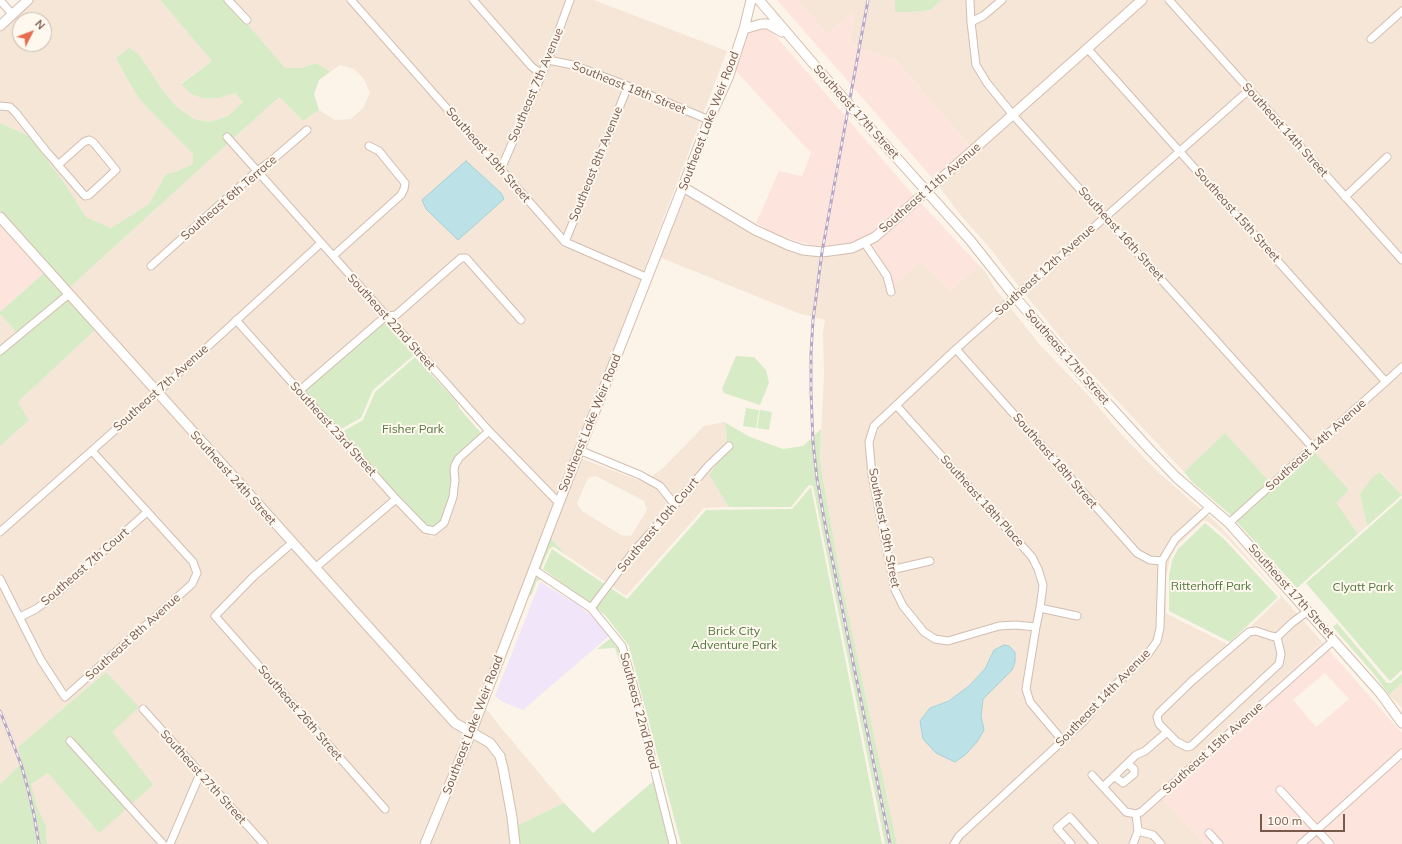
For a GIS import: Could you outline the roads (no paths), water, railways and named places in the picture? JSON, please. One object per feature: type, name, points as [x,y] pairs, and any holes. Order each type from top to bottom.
[{"type":"main road","points":[[14,12],[28,0]]},
{"type":"main road","name":"Southeast Lake Weir Road","points":[[425,844],[471,733],[558,503],[684,188],[709,120],[728,78],[744,29],[751,0]]},
{"type":"main road","name":"Southeast 17th Street","points":[[759,0],[970,240],[1015,297],[1150,451],[1176,477],[1229,523],[1334,640],[1388,703],[1402,723]]},
{"type":"main road","name":"Southeast 11th Avenue","points":[[684,188],[755,230],[788,245],[803,250],[822,252],[852,248],[875,237],[1142,0]]},
{"type":"main road","points":[[0,26],[12,14]]},
{"type":"main road","points":[[744,29],[761,24],[768,24],[790,37]]},
{"type":"main road","name":"Southeast 24th Street","points":[[0,217],[455,723],[490,743],[500,756],[503,768],[512,817],[515,844]]},
{"type":"main road","name":"Southeast 17th Street","points":[[1388,703],[1402,716]]},
{"type":"street","points":[[0,0],[12,14]]},
{"type":"street","points":[[228,0],[247,20]]},
{"type":"street","name":"Southeast 19th Street","points":[[351,0],[565,242],[648,278]]},
{"type":"street","points":[[472,0],[532,67],[542,74]]},
{"type":"street","name":"Southeast 7th Avenue","points":[[501,169],[548,60],[570,0]]},
{"type":"street","name":"Southeast 16th Street","points":[[970,0],[976,65],[987,83],[1013,115],[1313,448]]},
{"type":"street","points":[[971,22],[983,16],[1002,0]]},
{"type":"street","name":"Southeast 14th Street","points":[[1169,0],[1248,90],[1402,260]]},
{"type":"street","points":[[1371,39],[1402,12]]},
{"type":"street","name":"Southeast 15th Street","points":[[1087,48],[1386,382]]},
{"type":"street","name":"Southeast 18th Street","points":[[548,60],[573,65],[709,120]]},
{"type":"street","name":"Southeast 8th Avenue","points":[[565,242],[628,86]]},
{"type":"street","name":"Southeast 12th Avenue","points":[[896,404],[1248,90]]},
{"type":"street","points":[[0,106],[10,107],[16,113],[58,165],[85,196],[87,196],[116,170],[93,142],[89,140],[84,142],[58,165]]},
{"type":"street","name":"Southeast 6th Terrace","points":[[151,266],[257,171],[307,130]]},
{"type":"street","name":"Southeast 22nd Street","points":[[227,137],[489,430],[558,503]]},
{"type":"street","points":[[332,256],[401,195],[404,189],[405,183],[379,151],[369,146]]},
{"type":"street","points":[[1345,197],[1387,157]]},
{"type":"street","points":[[864,242],[887,276],[891,292]]},
{"type":"street","name":"Southeast 7th Avenue","points":[[0,532],[157,393],[321,243]]},
{"type":"street","points":[[299,391],[386,316],[396,315],[461,258],[466,258],[521,320]]},
{"type":"street","points":[[0,351],[69,294]]},
{"type":"street","name":"Southeast 23rd Street","points":[[236,320],[396,499],[425,529],[434,531],[444,522],[453,497],[455,465],[459,458],[489,430]]},
{"type":"street","name":"Southeast 18th Street","points":[[956,349],[1136,553],[1150,560],[1162,561]]},
{"type":"street","name":"Southeast 14th Avenue","points":[[1229,523],[1402,367]]},
{"type":"street","name":"Southeast 19th Street","points":[[896,404],[874,426],[869,442],[872,475],[895,590],[903,606],[924,632],[935,639],[948,641],[999,626],[1016,625],[1036,627]]},
{"type":"street","name":"Southeast 18th Place","points":[[896,404],[1032,557],[1043,585],[1026,689],[1030,702],[1062,740]]},
{"type":"street","name":"Southeast 10th Court","points":[[591,608],[634,551],[709,465],[729,446]]},
{"type":"street","points":[[579,450],[640,475],[660,486],[675,505]]},
{"type":"street","points":[[92,451],[147,512]]},
{"type":"street","points":[[315,568],[396,499]]},
{"type":"street","points":[[1162,561],[1175,540],[1210,507]]},
{"type":"street","name":"Southeast 8th Avenue","points":[[20,617],[41,660],[65,698],[192,584],[197,573],[193,562],[147,512]]},
{"type":"street","name":"Southeast 7th Court","points":[[20,617],[36,609],[55,595],[147,512]]},
{"type":"street","name":"Southeast 26th Street","points":[[292,543],[253,577],[215,616],[385,809]]},
{"type":"street","points":[[891,570],[930,561]]},
{"type":"street","name":"Southeast 14th Avenue","points":[[954,844],[959,836],[1084,721],[1106,694],[1148,654],[1157,641],[1160,628],[1162,561]]},
{"type":"street","name":"Southeast 22nd Road","points":[[533,569],[591,608],[622,646],[674,844]]},
{"type":"street","points":[[0,579],[20,617]]},
{"type":"street","points":[[1040,608],[1077,616]]},
{"type":"street","points":[[1277,636],[1281,654],[1279,664],[1191,746],[1187,747],[1177,742],[1159,724],[1157,717],[1160,713],[1192,682],[1249,632],[1256,630],[1271,636],[1277,636],[1308,611]]},
{"type":"street","name":"Southeast 15th Avenue","points":[[1136,814],[1141,812],[1334,640]]},
{"type":"street","name":"Southeast 27th Street","points":[[143,709],[264,844]]},
{"type":"street","points":[[1103,787],[1136,755],[1145,751],[1167,732]]},
{"type":"street","points":[[70,741],[163,844]]},
{"type":"street","points":[[1301,844],[1402,753]]},
{"type":"street","points":[[1114,776],[1122,783],[1134,774],[1134,769],[1128,764]]},
{"type":"street","points":[[170,844],[200,774]]},
{"type":"street","points":[[1092,775],[1126,812],[1136,814],[1138,831],[1133,844]]},
{"type":"street","points":[[1280,790],[1330,844]]},
{"type":"street","points":[[1071,844],[1057,828],[1070,817],[1094,844]]},
{"type":"street","points":[[1138,831],[1153,835],[1161,844]]},
{"type":"street","points":[[1209,833],[1219,844]]},
{"type":"water","points":[[466,161],[501,193],[504,199],[458,240],[426,209],[422,200]]},
{"type":"water","points":[[1004,645],[1009,646],[1015,652],[1015,662],[1012,670],[983,699],[981,716],[984,730],[977,742],[965,755],[955,762],[936,753],[923,739],[920,721],[930,708],[949,701],[969,686],[985,669],[994,650]]},
{"type":"railway","points":[[868,0],[822,252],[813,320],[811,392],[813,442],[817,479],[890,844]]},
{"type":"railway","points":[[0,711],[21,764],[34,815],[39,844]]},
{"type":"park label","name":"Fisher Park","points":[[413,429]]},
{"type":"park label","name":"Ritterhoff Park","points":[[1211,586]]},
{"type":"park label","name":"Clyatt Park","points":[[1363,587]]},
{"type":"park label","name":"Brick City Adventure Park","points":[[734,638]]}]
